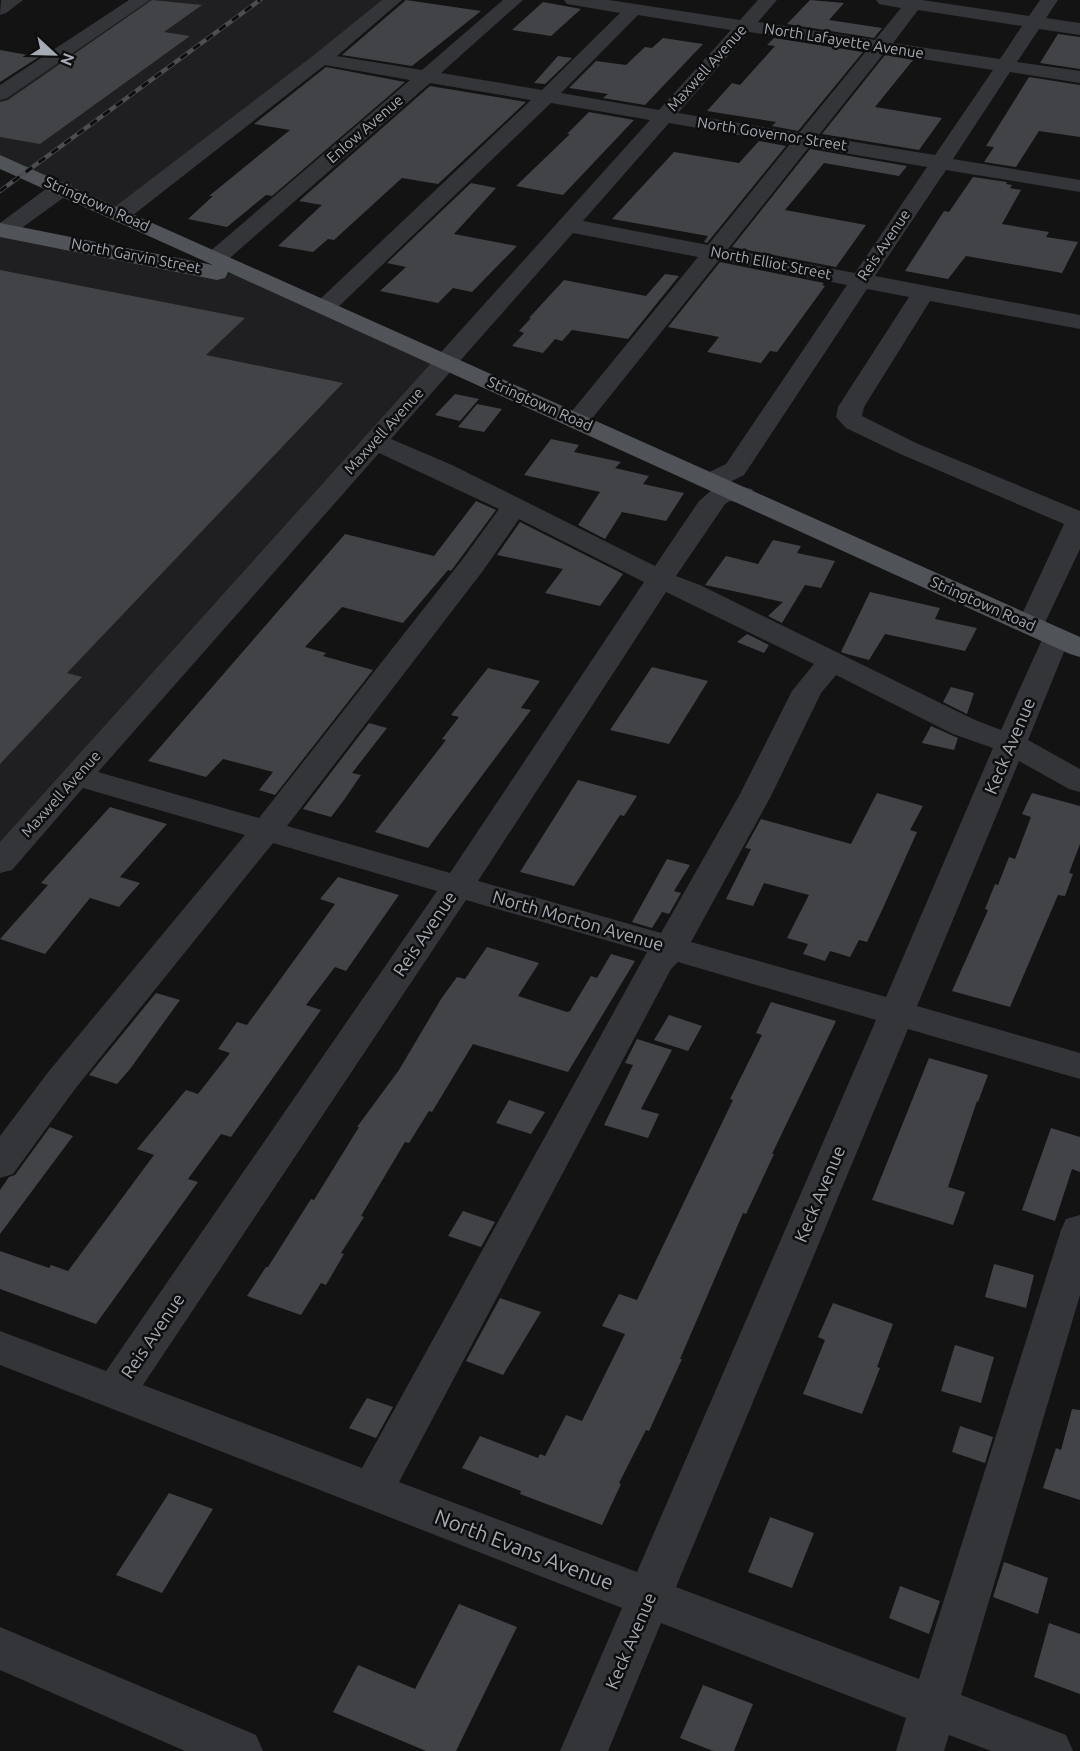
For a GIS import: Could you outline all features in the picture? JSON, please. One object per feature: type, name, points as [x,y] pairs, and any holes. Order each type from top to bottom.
[{"type":"main road","name":"Stringtown Road","points":[[0,161],[1056,637]]},
{"type":"main road","name":"North Garvin Street","points":[[2,230],[272,283]]},
{"type":"street","points":[[0,9],[14,0]]},
{"type":"street","points":[[0,94],[141,0]]},
{"type":"street","points":[[120,214],[321,59],[393,0]]},
{"type":"street","name":"Enlow Avenue","points":[[216,258],[514,0]]},
{"type":"street","name":"North Lafayette Avenue","points":[[573,0],[1080,77]]},
{"type":"street","name":"Maxwell Avenue","points":[[0,862],[768,0]]},
{"type":"street","points":[[885,0],[1080,29]]},
{"type":"street","name":"Reis Avenue","points":[[712,481],[735,469],[1049,0]]},
{"type":"street","points":[[577,421],[914,4]]},
{"type":"street","points":[[325,308],[546,97],[634,9]]},
{"type":"street","name":"North Governor Street","points":[[321,59],[1080,186]]},
{"type":"street","points":[[2,230],[62,188]]},
{"type":"street","name":"North Elliot Street","points":[[567,225],[1080,322]]},
{"type":"street","points":[[924,292],[851,407],[849,417],[855,423],[1077,533]]},
{"type":"street","points":[[374,441],[443,471],[659,579],[690,591],[964,728],[1011,744],[1080,782]]},
{"type":"street","name":"Reis Avenue","points":[[115,1392],[458,886],[659,579],[716,497],[726,492],[743,495]]},
{"type":"street","points":[[0,1164],[62,1080],[266,831],[472,566],[514,507]]},
{"type":"street","name":"Keck Avenue","points":[[584,1751],[1056,637],[1077,533]]},
{"type":"street","points":[[372,1491],[657,963],[670,948],[755,796],[807,691],[831,662]]},
{"type":"street","name":"North Morton Avenue","points":[[77,776],[1080,1066]]},
{"type":"street","points":[[920,1751],[1080,1230]]},
{"type":"street","name":"North Evans Avenue","points":[[0,1348],[1049,1751]]},
{"type":"street","points":[[0,1648],[239,1751]]},
{"type":"shaded area","points":[[141,0],[392,0],[120,214],[0,160],[0,94]]},
{"type":"shaded area","points":[[0,222],[272,283],[445,361],[0,860]]},
{"type":"building","points":[[152,0],[202,5],[164,32],[190,36],[40,144],[0,137],[0,102],[8,100]]},
{"type":"building","points":[[406,0],[481,11],[412,66],[342,55]]},
{"type":"building","points":[[810,0],[844,3],[829,20],[882,28],[874,38],[787,24]]},
{"type":"building","points":[[543,2],[581,9],[551,36],[512,30]]},
{"type":"building","points":[[1058,34],[1080,37],[1080,69],[1040,63]]},
{"type":"building","points":[[663,38],[703,44],[645,105],[603,98],[608,94],[569,88],[596,61],[626,65],[645,47],[652,48]]},
{"type":"building","points":[[774,38],[863,52],[798,131],[772,126],[776,122],[707,111],[732,83],[740,85],[775,46],[767,45]]},
{"type":"building","points":[[0,50],[39,57],[0,82]]},
{"type":"building","points":[[885,55],[913,60],[875,107],[942,118],[919,150],[822,134]]},
{"type":"building","points":[[558,56],[572,58],[545,84],[534,83]]},
{"type":"building","points":[[326,67],[405,82],[272,196],[266,195],[227,227],[188,219],[213,196],[209,196],[290,130],[254,124]]},
{"type":"building","points":[[1029,77],[1080,85],[1080,137],[1039,131],[1016,167],[984,162],[994,147],[986,146]]},
{"type":"building","points":[[430,86],[526,102],[438,184],[402,178],[334,240],[328,239],[313,252],[278,246],[322,205],[299,201]]},
{"type":"building","points":[[589,112],[634,120],[563,195],[516,186],[570,134],[567,134]]},
{"type":"building","points":[[759,141],[786,146],[707,243],[704,242],[708,236],[612,219],[674,152],[739,163]]},
{"type":"building","points":[[810,149],[907,166],[899,176],[824,163],[785,210],[866,225],[836,267],[732,247]]},
{"type":"building","points":[[973,177],[1007,182],[1006,184],[1012,185],[1010,188],[1021,190],[1002,224],[1049,232],[1046,237],[1078,242],[1062,273],[966,256],[948,279],[905,271],[944,211],[949,212]]},
{"type":"building","points":[[471,183],[496,188],[454,234],[517,246],[472,292],[453,288],[438,303],[380,291],[406,267],[387,263]]},
{"type":"building","points":[[720,262],[824,283],[822,285],[825,286],[777,352],[770,351],[761,363],[707,352],[719,337],[668,327]]},
{"type":"building","points":[[0,270],[245,318],[206,355],[343,383],[67,673],[82,677],[0,764]]},
{"type":"building","points":[[665,274],[679,276],[628,339],[572,330],[562,341],[555,339],[543,353],[512,346],[524,333],[519,331],[531,318],[529,318],[564,280],[646,296]]},
{"type":"building","points":[[455,394],[479,399],[460,421],[435,415]]},
{"type":"building","points":[[477,404],[502,409],[484,432],[458,427]]},
{"type":"building","points":[[551,439],[579,445],[574,452],[621,462],[615,468],[649,476],[643,484],[684,493],[666,521],[622,512],[605,539],[578,525],[600,492],[524,475]]},
{"type":"building","points":[[476,501],[496,510],[451,571],[448,570],[403,623],[342,607],[305,647],[326,653],[323,656],[373,670],[275,795],[259,790],[273,772],[223,759],[206,777],[148,761],[345,534],[434,556]]},
{"type":"building","points":[[520,522],[623,574],[600,606],[545,593],[563,569],[497,555]]},
{"type":"building","points":[[773,540],[801,546],[797,553],[835,561],[821,588],[805,585],[782,623],[768,616],[783,602],[705,585],[726,556],[758,564]]},
{"type":"building","points":[[870,592],[940,608],[935,619],[977,628],[965,651],[885,634],[869,660],[841,652]]},
{"type":"building","points":[[747,634],[769,645],[764,653],[737,642]]},
{"type":"building","points":[[652,667],[708,681],[669,744],[610,730]]},
{"type":"building","points":[[488,668],[540,681],[521,708],[531,710],[428,848],[375,832],[446,740],[442,739],[459,717],[451,715]]},
{"type":"building","points":[[951,687],[974,693],[967,714],[943,702]]},
{"type":"building","points":[[369,723],[387,728],[352,773],[361,775],[331,817],[303,809]]},
{"type":"building","points":[[931,726],[958,738],[954,750],[922,743]]},
{"type":"building","points":[[578,780],[637,796],[624,816],[620,815],[574,886],[520,872]]},
{"type":"building","points":[[877,793],[923,806],[910,830],[917,832],[867,942],[859,940],[850,957],[830,951],[825,961],[803,954],[808,944],[787,938],[809,895],[764,883],[753,906],[726,899],[751,849],[745,848],[761,819],[851,844]]},
{"type":"building","points":[[1032,793],[1080,806],[1080,844],[1069,873],[1073,874],[1065,896],[1058,895],[1010,1007],[952,991],[988,910],[985,909],[995,884],[998,885],[1009,857],[1015,859],[1031,817],[1022,814]]},
{"type":"building","points":[[110,807],[167,824],[120,877],[140,883],[119,907],[90,898],[45,954],[0,939],[48,885],[41,883]]},
{"type":"building","points":[[667,859],[690,865],[674,891],[681,893],[669,914],[662,912],[652,928],[632,922]]},
{"type":"building","points":[[338,877],[399,895],[346,971],[335,967],[306,1005],[321,1010],[231,1137],[221,1134],[188,1179],[198,1182],[96,1324],[0,1289],[0,1251],[49,1268],[51,1265],[68,1271],[154,1155],[137,1149],[186,1090],[198,1094],[230,1053],[218,1049],[237,1022],[247,1025],[335,904],[320,899]]},
{"type":"building","points":[[487,947],[539,963],[518,996],[567,1012],[570,1011],[591,976],[597,978],[611,954],[635,961],[568,1072],[473,1044],[432,1112],[429,1111],[409,1143],[405,1142],[361,1216],[364,1217],[341,1253],[344,1254],[326,1285],[321,1283],[301,1315],[247,1296],[311,1199],[314,1200],[359,1127],[357,1127],[399,1070],[441,999],[457,977],[465,979]]},
{"type":"building","points":[[156,993],[180,1000],[130,1069],[117,1084],[89,1075]]},
{"type":"building","points":[[771,1002],[836,1021],[746,1214],[743,1213],[680,1359],[682,1359],[649,1431],[646,1430],[619,1483],[621,1484],[602,1525],[520,1494],[521,1491],[462,1468],[480,1436],[538,1458],[540,1454],[545,1456],[566,1415],[582,1421],[625,1334],[602,1326],[619,1294],[637,1300],[733,1100],[730,1099],[762,1035],[756,1033]]},
{"type":"building","points":[[669,1015],[702,1026],[688,1051],[654,1040]]},
{"type":"building","points":[[637,1039],[672,1050],[641,1109],[659,1114],[648,1138],[604,1125],[633,1065],[625,1063]]},
{"type":"building","points":[[929,1058],[988,1075],[948,1187],[965,1192],[953,1225],[872,1200]]},
{"type":"building","points":[[509,1100],[545,1112],[531,1134],[496,1123]]},
{"type":"building","points":[[50,1127],[73,1136],[0,1234],[0,1190],[9,1177],[15,1175]]},
{"type":"building","points":[[1051,1128],[1080,1137],[1080,1172],[1072,1169],[1055,1221],[1022,1210]]},
{"type":"building","points":[[463,1211],[495,1222],[481,1247],[448,1236]]},
{"type":"building","points":[[994,1264],[1034,1275],[1026,1308],[985,1297]]},
{"type":"building","points":[[500,1298],[541,1312],[503,1375],[466,1361]]},
{"type":"building","points":[[833,1303],[893,1324],[877,1367],[880,1368],[862,1414],[803,1394],[825,1340],[818,1337]]},
{"type":"building","points":[[955,1345],[994,1357],[981,1403],[941,1391]]},
{"type":"building","points":[[367,1398],[393,1407],[376,1438],[349,1428]]},
{"type":"building","points":[[1072,1409],[1080,1410],[1080,1500],[1043,1488],[1056,1448],[1061,1450]]},
{"type":"building","points":[[960,1426],[993,1437],[985,1463],[952,1452]]},
{"type":"building","points":[[169,1493],[213,1509],[162,1593],[116,1575]]},
{"type":"building","points":[[770,1517],[814,1533],[792,1588],[748,1572]]},
{"type":"building","points":[[1004,1562],[1048,1578],[1038,1614],[993,1597]]},
{"type":"building","points":[[900,1586],[940,1601],[929,1634],[889,1618]]},
{"type":"building","points":[[459,1604],[517,1627],[456,1751],[426,1751],[333,1712],[358,1665],[415,1689]]},
{"type":"building","points":[[1049,1623],[1080,1634],[1080,1694],[1034,1677]]},
{"type":"building","points":[[703,1685],[753,1704],[734,1751],[713,1751],[680,1738]]},
{"type":"railway","points":[[0,191],[260,0]]}]
